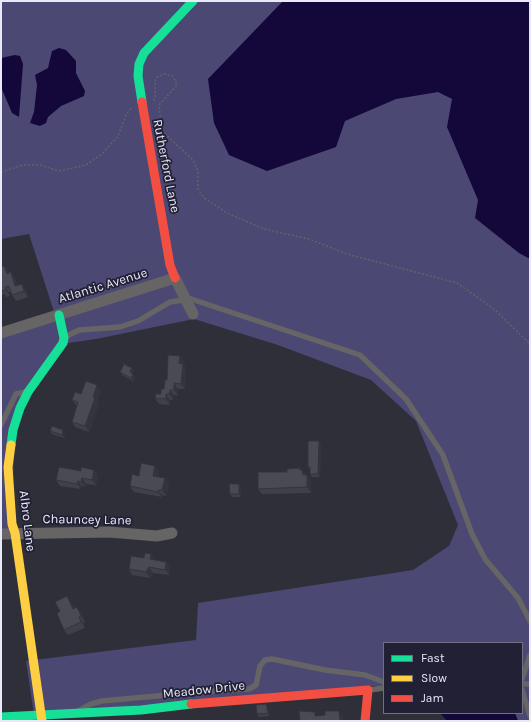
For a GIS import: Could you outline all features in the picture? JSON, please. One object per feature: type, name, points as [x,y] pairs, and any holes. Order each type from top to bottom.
[{"type":"street","name":"Rutherford Lane","points":[[175,278],[170,265],[141,105],[138,76],[141,59],[156,38],[193,1]]},
{"type":"street","points":[[175,278],[193,314]]},
{"type":"street","name":"Atlantic Avenue","points":[[1,333],[175,278]]},
{"type":"street","points":[[59,315],[64,338]]},
{"type":"street","name":"Albro Lane","points":[[42,719],[15,533],[12,524],[8,466],[12,430],[20,408],[28,392],[62,346],[64,338]]},
{"type":"street","name":"Chauncey Lane","points":[[1,534],[109,532],[157,536],[172,533]]},
{"type":"street","points":[[365,721],[368,690]]},
{"type":"street","name":"Meadow Drive","points":[[1,717],[16,715],[42,719],[76,714],[141,710],[222,701],[368,690]]},
{"type":"lane","points":[[64,338],[70,333],[79,330],[120,327],[138,322],[170,302],[186,299],[198,301],[218,309],[349,350],[366,360],[406,399],[443,455],[472,534],[485,559],[518,598],[530,621]]},
{"type":"lane","points":[[1,425],[16,394],[28,392]]},
{"type":"lane","points":[[523,676],[530,655]]},
{"type":"lane","points":[[76,714],[90,704],[102,701],[211,690],[249,689],[256,685],[260,666],[265,660],[365,675],[383,682]]},
{"type":"lane","points":[[368,690],[383,688]]},
{"type":"lane","points":[[523,693],[530,716]]},
{"type":"path","points":[[1,172],[23,165],[40,165],[59,171],[86,165],[102,154],[118,136],[126,115],[132,107],[155,99],[155,82],[157,77],[164,74],[173,76],[177,85],[159,106],[162,131],[194,160],[198,171],[198,189],[202,197],[227,213],[264,229],[309,239],[347,254],[457,283],[494,309],[530,344]]},
{"type":"shaded area","points":[[1,1],[530,1],[530,721],[518,721],[515,714],[523,714],[523,642],[383,642],[383,687],[374,686],[35,721],[26,661],[196,640],[198,603],[413,570],[449,546],[458,525],[416,421],[371,380],[278,345],[194,319],[96,339],[68,343],[16,406],[11,531],[1,531],[1,336],[56,318],[29,234],[1,239]]},
{"type":"shaded area","points":[[283,1],[530,1],[530,259],[519,253],[475,218],[478,200],[447,127],[452,99],[438,92],[396,99],[345,121],[336,147],[267,171],[229,155],[214,123],[208,79]]},
{"type":"shaded area","points":[[59,48],[66,50],[76,61],[76,73],[85,91],[84,96],[61,106],[48,117],[46,123],[40,126],[30,123],[34,112],[37,85],[35,75],[48,68],[52,51]]},
{"type":"shaded area","points":[[15,55],[20,56],[23,64],[19,117],[12,113],[1,87],[1,58]]},
{"type":"shaded area","points":[[441,714],[515,714],[518,721],[447,721]]},
{"type":"building","points":[[4,266],[7,274],[11,272],[15,286],[22,284],[24,291],[12,295],[9,286],[5,287],[6,290],[2,291],[1,267]]},
{"type":"building","points":[[168,355],[180,356],[179,363],[183,364],[181,384],[174,383],[174,390],[170,390],[169,394],[166,394],[166,399],[155,398],[156,394],[161,394],[161,389],[164,389],[165,380],[167,380]]},
{"type":"building","points":[[124,364],[132,368],[130,372],[133,374],[131,378],[120,372]]},
{"type":"building","points":[[86,381],[97,385],[93,397],[95,398],[85,426],[72,422],[78,402],[72,400],[75,392],[81,394]]},
{"type":"building","points":[[52,426],[63,430],[62,435],[50,431]]},
{"type":"building","points":[[308,441],[319,441],[318,474],[310,474],[310,467],[308,467]]},
{"type":"building","points":[[141,463],[155,466],[153,476],[165,478],[162,490],[158,490],[158,492],[130,486],[132,474],[139,476]]},
{"type":"building","points":[[59,467],[81,471],[81,467],[94,470],[92,480],[82,478],[81,482],[78,481],[77,484],[56,480]]},
{"type":"building","points":[[300,468],[303,475],[307,475],[307,487],[258,489],[258,472],[287,472],[287,469]]},
{"type":"building","points":[[229,484],[239,484],[239,494],[230,494]]},
{"type":"building","points":[[145,553],[151,554],[150,559],[166,562],[165,570],[149,567],[146,572],[129,569],[131,556],[144,558]]},
{"type":"building","points":[[67,596],[73,609],[77,607],[81,616],[79,617],[81,622],[64,630],[57,614],[60,611],[55,602]]},
{"type":"building","points":[[266,704],[268,713],[257,714],[256,705]]},
{"type":"building","points":[[299,711],[315,712],[315,716],[325,715],[325,711],[339,711],[340,721],[300,721]]},
{"type":"traffic: fast","points":[[142,102],[138,76],[139,64],[144,53],[193,1]]},
{"type":"traffic: fast","points":[[11,445],[13,430],[20,408],[28,392],[63,343],[64,338],[59,315]]},
{"type":"traffic: fast","points":[[1,717],[141,710],[191,704]]},
{"type":"traffic: slow","points":[[11,445],[8,467],[12,524],[15,533],[42,721]]},
{"type":"traffic: jam","points":[[142,102],[170,265],[175,278]]},
{"type":"traffic: jam","points":[[191,704],[368,690],[365,721]]}]
